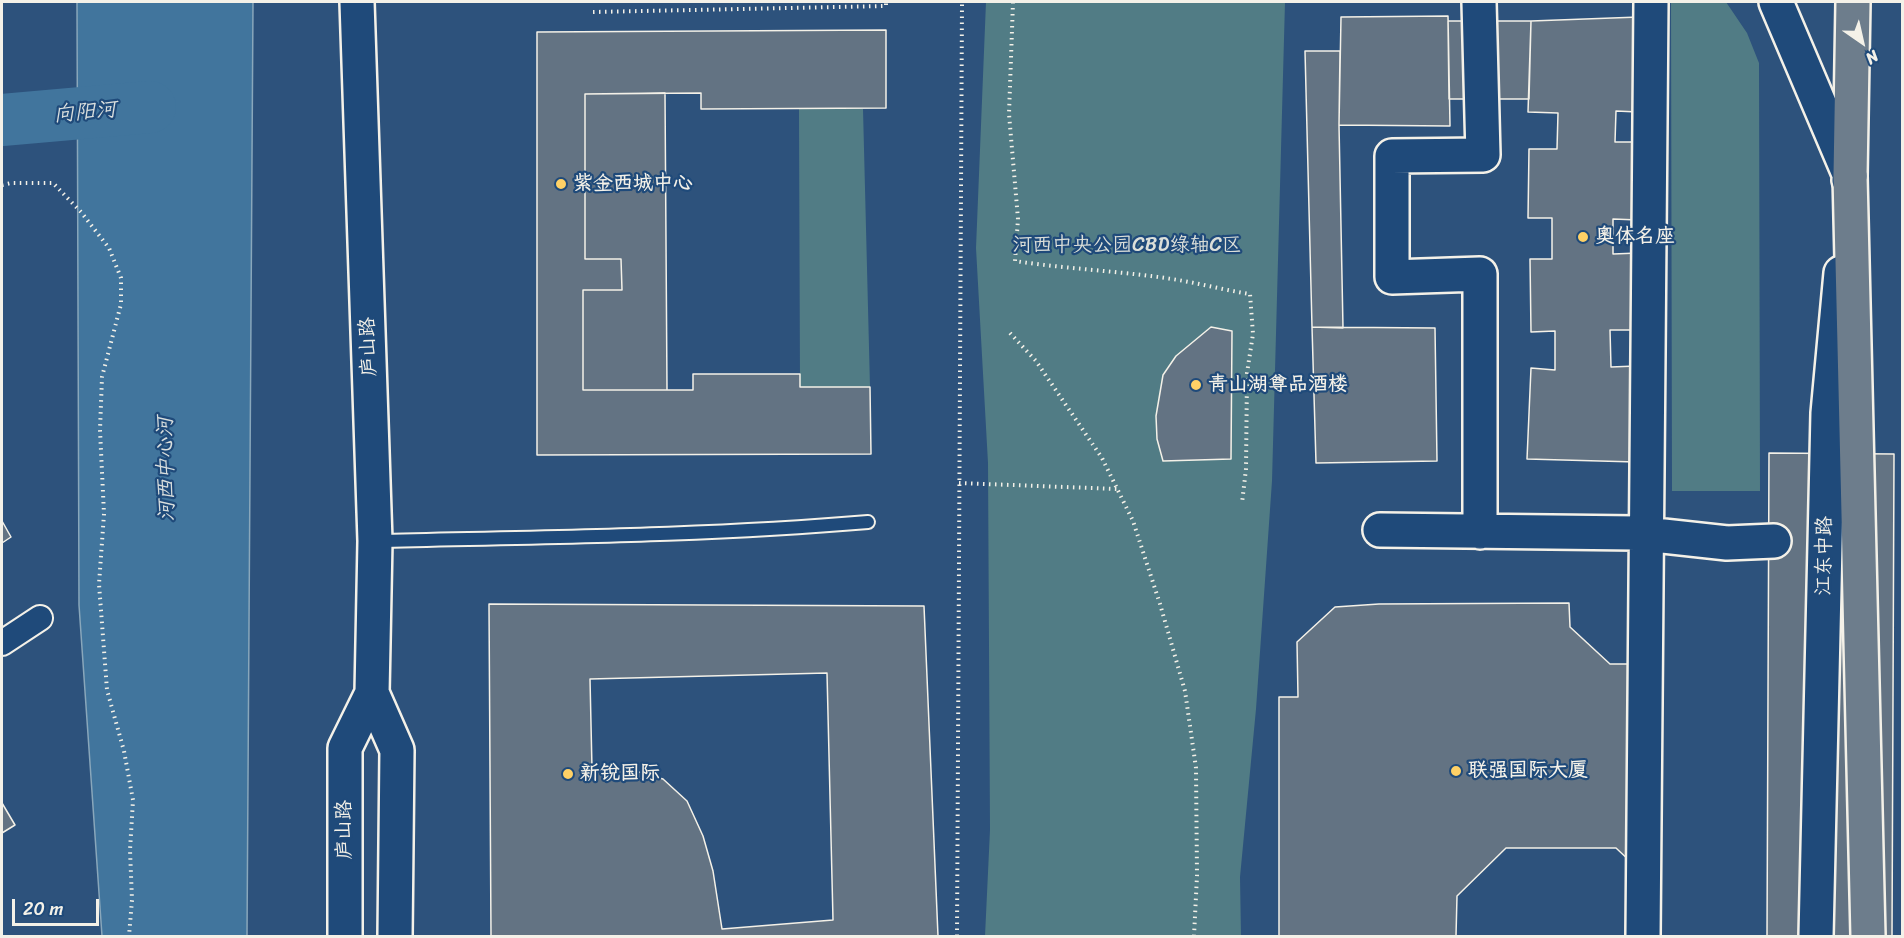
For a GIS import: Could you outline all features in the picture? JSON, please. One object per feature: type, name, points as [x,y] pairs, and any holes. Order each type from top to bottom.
[{"type":"main road","name":"江东中路","points":[[1853,2],[1850,176],[1868,936]]},
{"type":"street","name":"庐山路","points":[[357,2],[375,541],[372,693],[397,750],[395,936]]},
{"type":"street","points":[[1479,2],[1483,155],[1392,156],[1392,277],[1480,274],[1480,532]]},
{"type":"street","points":[[1643,936],[1652,2]]},
{"type":"street","points":[[1776,2],[1850,176]]},
{"type":"street","name":"江东中路","points":[[1816,936],[1828,413],[1850,176]]},
{"type":"street","points":[[1380,530],[1647,534],[1727,543],[1774,541]]},
{"type":"street","points":[[2,643],[40,618]]},
{"type":"street","name":"庐山路","points":[[345,936],[345,748],[372,693]]},
{"type":"lane","points":[[375,541],[805,528],[868,522]]},
{"type":"path","points":[[592,12],[886,6],[886,2]]},
{"type":"path","points":[[957,936],[962,2]]},
{"type":"path","points":[[1013,2],[1009,114],[1018,219],[1014,261],[1062,269],[1173,279],[1250,294],[1253,334],[1247,373],[1246,469],[1242,504]]},
{"type":"path","points":[[2,185],[53,183],[81,212],[109,248],[121,278],[121,304],[102,377],[100,430],[104,514],[99,584],[107,690],[133,800],[130,850],[132,900],[129,936]]},
{"type":"path","points":[[1010,333],[1036,361],[1102,458],[1133,521],[1160,604],[1185,691],[1196,768],[1197,876],[1194,936]]},
{"type":"path","points":[[959,483],[1117,489]]},
{"type":"green space","name":"河西中央公园CBD绿轴C区","points":[[986,2],[1285,2],[1272,481],[1256,709],[1240,877],[1241,936],[985,936],[990,830],[988,463],[976,248]]},
{"type":"green space","points":[[1671,2],[1726,2],[1747,33],[1759,63],[1760,491],[1672,491]]},
{"type":"green space","points":[[799,109],[863,109],[870,387],[800,387]]},
{"type":"water","name":"河西中心河","points":[[77,2],[253,2],[247,936],[102,936],[79,605]]},
{"type":"building","points":[[1448,16],[1450,126],[1339,125],[1341,17]]},
{"type":"building","name":"奥体名座","points":[[1639,17],[1638,112],[1616,111],[1615,142],[1638,142],[1638,220],[1613,219],[1613,254],[1638,253],[1638,330],[1610,330],[1611,367],[1636,366],[1636,462],[1527,459],[1531,368],[1555,370],[1555,331],[1531,332],[1530,259],[1552,259],[1552,218],[1528,218],[1529,149],[1557,149],[1558,113],[1528,112],[1531,21]]},
{"type":"building","points":[[1448,21],[1531,21],[1529,99],[1449,99]]},
{"type":"building","name":"紫金西城中心","points":[[886,30],[886,108],[701,109],[701,93],[585,94],[585,259],[621,259],[622,290],[583,290],[583,390],[693,390],[693,374],[800,374],[800,387],[870,387],[871,454],[537,455],[537,32]]},
{"type":"building","points":[[1305,51],[1340,51],[1339,125],[1343,328],[1312,327]]},
{"type":"building","points":[[665,93],[667,390],[583,390],[583,290],[622,290],[621,259],[585,259],[585,94]]},
{"type":"building","name":"青山湖尊品酒楼","points":[[1211,327],[1232,331],[1231,459],[1163,461],[1157,439],[1156,416],[1163,375],[1176,356]]},
{"type":"building","points":[[1312,327],[1435,328],[1437,461],[1316,463]]},
{"type":"building","points":[[1769,453],[1894,454],[1892,936],[1767,936]]},
{"type":"building","points":[[2,521],[11,537],[2,543]]},
{"type":"building","name":"联强国际大厦","points":[[1569,603],[1570,627],[1610,664],[1633,664],[1632,936],[1279,936],[1279,697],[1298,697],[1297,642],[1335,607],[1379,604]]},
{"type":"building","name":"新锐国际","points":[[489,604],[924,606],[938,936],[491,936]],"holes":[[[827,673],[833,920],[722,929],[713,871],[703,836],[687,801],[663,779],[625,768],[592,769],[590,679]]]},
{"type":"building","points":[[2,803],[15,825],[2,833]]},
{"type":"building","points":[[1506,848],[1616,848],[1632,863],[1632,936],[1456,936],[1457,896]]},
{"type":"waterway","name":"向阳河","points":[[2,120],[150,107]]},
{"type":"place","name":"紫金西城中心","points":[[561,184]]},
{"type":"place","name":"奥体名座","points":[[1583,237]]},
{"type":"place","name":"青山湖尊品酒楼","points":[[1196,385]]},
{"type":"place","name":"联强国际大厦","points":[[1456,771]]},
{"type":"place","name":"新锐国际","points":[[568,774]]}]
